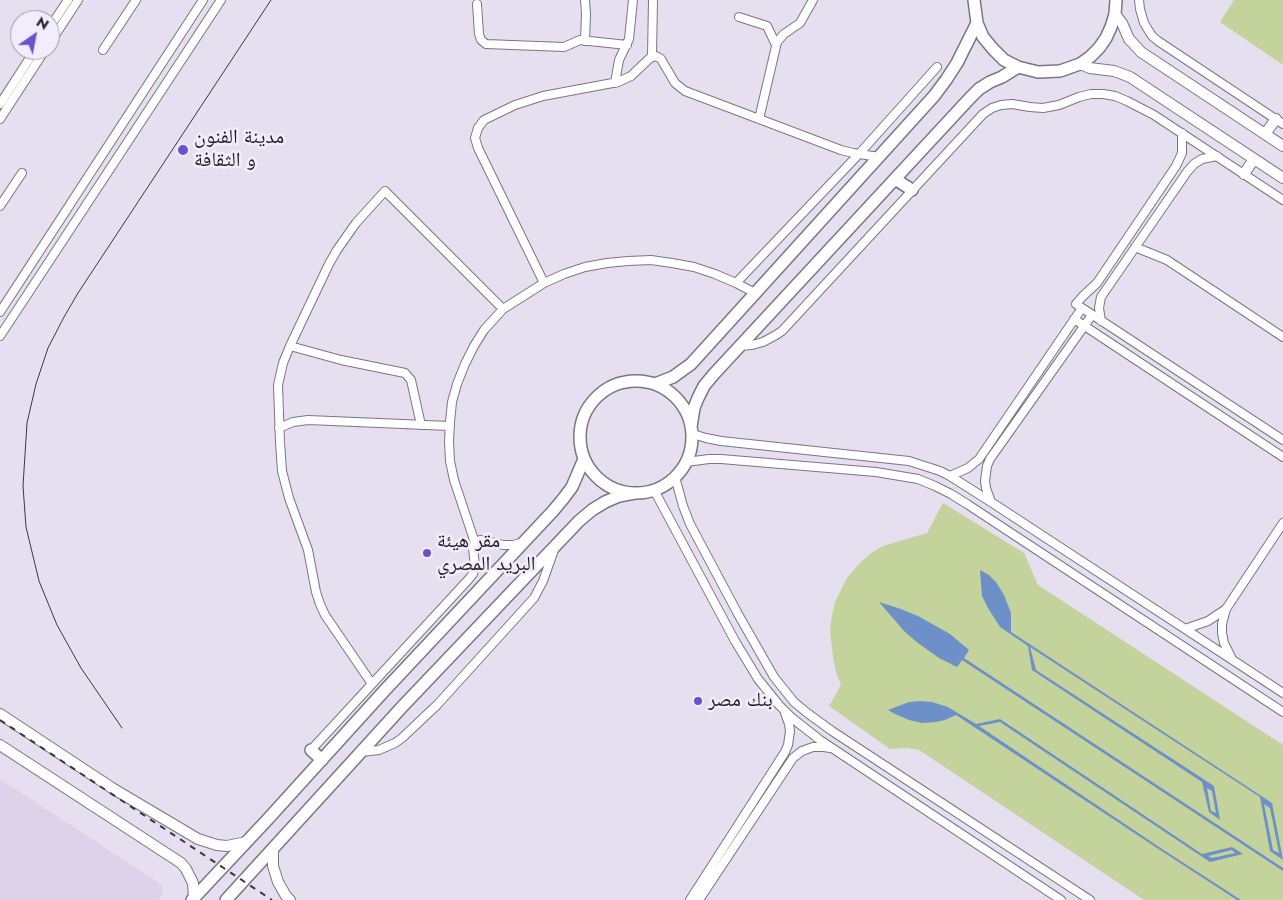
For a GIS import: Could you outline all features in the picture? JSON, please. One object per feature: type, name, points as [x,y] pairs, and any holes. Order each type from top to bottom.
[{"type":"main road","points":[[973,1],[977,23],[983,37],[993,50],[1004,60],[1018,67],[1038,72],[1060,71],[1080,64],[1090,57],[1102,43],[1111,27],[1115,14],[1116,0]]},
{"type":"main road","points":[[655,384],[672,377],[691,364],[934,96],[957,63],[977,23]]},
{"type":"main road","points":[[226,900],[402,707],[578,521],[605,502],[619,496],[654,490],[662,487],[675,477],[686,462],[690,452],[694,408],[700,392],[709,379],[979,89],[1018,67]]},
{"type":"main road","points":[[895,178],[912,190]]},
{"type":"main road","points":[[635,493],[619,490],[604,484],[592,472],[584,458],[580,443],[580,426],[585,411],[595,398],[607,388],[622,382],[639,380],[655,384],[668,390],[679,400],[687,413],[692,429]]},
{"type":"main road","points":[[193,899],[563,500],[572,487],[584,458]]},
{"type":"main road","points":[[311,750],[322,760]]},
{"type":"street","points":[[60,12],[68,0]]},
{"type":"street","points":[[60,28],[78,0]]},
{"type":"street","points":[[103,50],[136,0]]},
{"type":"street","points":[[15,313],[11,314],[1,308],[203,0]]},
{"type":"street","points":[[0,336],[221,0]]},
{"type":"street","points":[[585,0],[585,41]]},
{"type":"street","points":[[615,83],[618,63],[630,36],[633,0]]},
{"type":"street","points":[[544,282],[476,143],[475,138],[478,128],[480,123],[488,117],[529,100],[615,83],[631,76],[652,56],[653,0]]},
{"type":"street","points":[[759,119],[776,45],[784,34],[800,23],[813,0]]},
{"type":"street","points":[[1139,0],[1144,23],[1152,36],[1279,121],[1266,134]]},
{"type":"street","points":[[477,4],[479,34],[481,40],[486,44],[564,47],[577,41],[627,44]]},
{"type":"street","points":[[1115,14],[1122,23],[1129,39],[1141,52],[1283,146]]},
{"type":"street","points":[[739,17],[766,25],[776,45]]},
{"type":"street","points":[[652,56],[660,58],[676,83],[685,91],[841,150],[879,157]]},
{"type":"street","points":[[0,104],[29,60]]},
{"type":"street","points":[[0,119],[39,60]]},
{"type":"street","points":[[1080,64],[1090,68],[1107,69],[1130,77],[1283,178]]},
{"type":"street","points":[[736,283],[859,154],[937,67]]},
{"type":"street","points":[[740,346],[763,342],[782,330],[983,114],[1001,105],[1012,104],[1043,108],[1059,106],[1085,95],[1106,94],[1121,98],[1141,108],[1283,200]]},
{"type":"street","points":[[950,476],[968,468],[978,459],[1074,319],[1082,297],[1097,283],[1176,166],[1182,153],[1182,134]]},
{"type":"street","points":[[1101,321],[1099,308],[1101,297],[1190,168],[1202,159],[1217,156]]},
{"type":"street","points":[[1244,174],[1254,159]]},
{"type":"street","points":[[0,206],[22,173]]},
{"type":"street","points":[[372,684],[326,615],[318,598],[308,550],[285,485],[281,456],[278,391],[283,363],[337,250],[356,223],[385,192],[503,309]]},
{"type":"street","points":[[1136,247],[1167,260],[1283,338]]},
{"type":"street","points":[[311,750],[470,577],[475,566],[473,548],[475,543],[454,480],[450,461],[449,441],[452,402],[457,384],[474,346],[484,330],[503,309],[544,282],[571,272],[628,260],[650,260],[694,267],[736,283],[754,293]]},
{"type":"street","points":[[1079,306],[1283,440]]},
{"type":"street","points":[[991,502],[986,488],[987,466],[990,459],[1092,314]]},
{"type":"street","points":[[1074,319],[1283,457]]},
{"type":"street","points":[[290,346],[341,360],[405,373],[411,380],[421,425]]},
{"type":"street","points":[[279,428],[294,422],[308,420],[450,426]]},
{"type":"street","points":[[692,429],[696,435],[720,441],[909,461],[930,467],[950,476],[991,502],[1283,693]]},
{"type":"street","points":[[686,462],[721,459],[876,472],[909,477],[935,486],[959,499],[1283,712]]},
{"type":"street","points":[[675,477],[690,524],[774,677],[794,702],[825,726],[1090,900]]},
{"type":"street","points":[[654,490],[735,641],[758,679],[787,718],[789,724],[786,752],[696,898]]},
{"type":"street","points":[[1232,659],[1224,643],[1222,633],[1226,609],[1283,523]]},
{"type":"street","points":[[475,543],[480,540],[503,545],[523,543]]},
{"type":"street","points":[[361,752],[379,750],[395,743],[437,704],[534,598],[543,581],[556,545]]},
{"type":"street","points":[[1184,628],[1208,621],[1226,609]]},
{"type":"street","points":[[779,706],[806,730],[1061,900]]},
{"type":"street","points":[[0,714],[112,788],[198,839],[207,843],[226,846],[246,842]]},
{"type":"street","points":[[0,745],[180,863],[190,876],[193,899]]},
{"type":"street","points":[[696,898],[794,758],[802,751],[813,747],[824,746],[835,749]]},
{"type":"street","points":[[273,849],[273,866],[278,882],[290,900]]},
{"type":"shaded area","points":[[0,779],[162,885],[162,895],[158,900],[0,900]]},
{"type":"green space","points":[[1234,0],[1283,0],[1283,65],[1220,22]]},
{"type":"green space","points":[[943,503],[1024,553],[1038,585],[1283,745],[1283,900],[1144,900],[919,750],[907,748],[890,749],[829,706],[841,685],[833,657],[830,630],[832,615],[835,602],[847,578],[870,554],[883,546],[927,533]]},
{"type":"water","points":[[980,570],[996,582],[1004,595],[1011,613],[1011,632],[1272,803],[1283,860],[1270,851],[1260,797],[1030,647],[1036,670],[1214,786],[1220,820],[1209,812],[1202,782],[1032,670],[1028,646],[1000,627],[982,596]],"holes":[[[1207,788],[1212,791],[1216,813],[1211,811]],[[1264,804],[1270,808],[1279,853],[1273,850]]]},
{"type":"water","points":[[879,602],[918,616],[950,634],[969,650],[964,658],[1283,868],[1283,871],[962,660],[957,667],[939,658],[905,632]]},
{"type":"water","points":[[909,702],[932,702],[948,707],[976,724],[1000,719],[1202,854],[1232,847],[1243,854],[1210,862],[1000,722],[979,726],[1241,900],[1237,900],[956,715],[945,720],[922,723],[909,720],[888,710]],"holes":[[[1232,850],[1235,853],[1212,858],[1208,856]]]},
{"type":"tram line","points":[[122,728],[81,668],[57,625],[39,581],[26,527],[23,486],[27,423],[36,384],[48,348],[64,317],[271,0]]},
{"type":"railway","points":[[0,720],[272,900]]},
{"type":"place","name":"مدينة الفنون و الثقافة","points":[[183,150]]},
{"type":"place","name":"مقر هيئة البريد المصري","points":[[427,553]]},
{"type":"place","name":"بنك مصر","points":[[698,701]]}]
